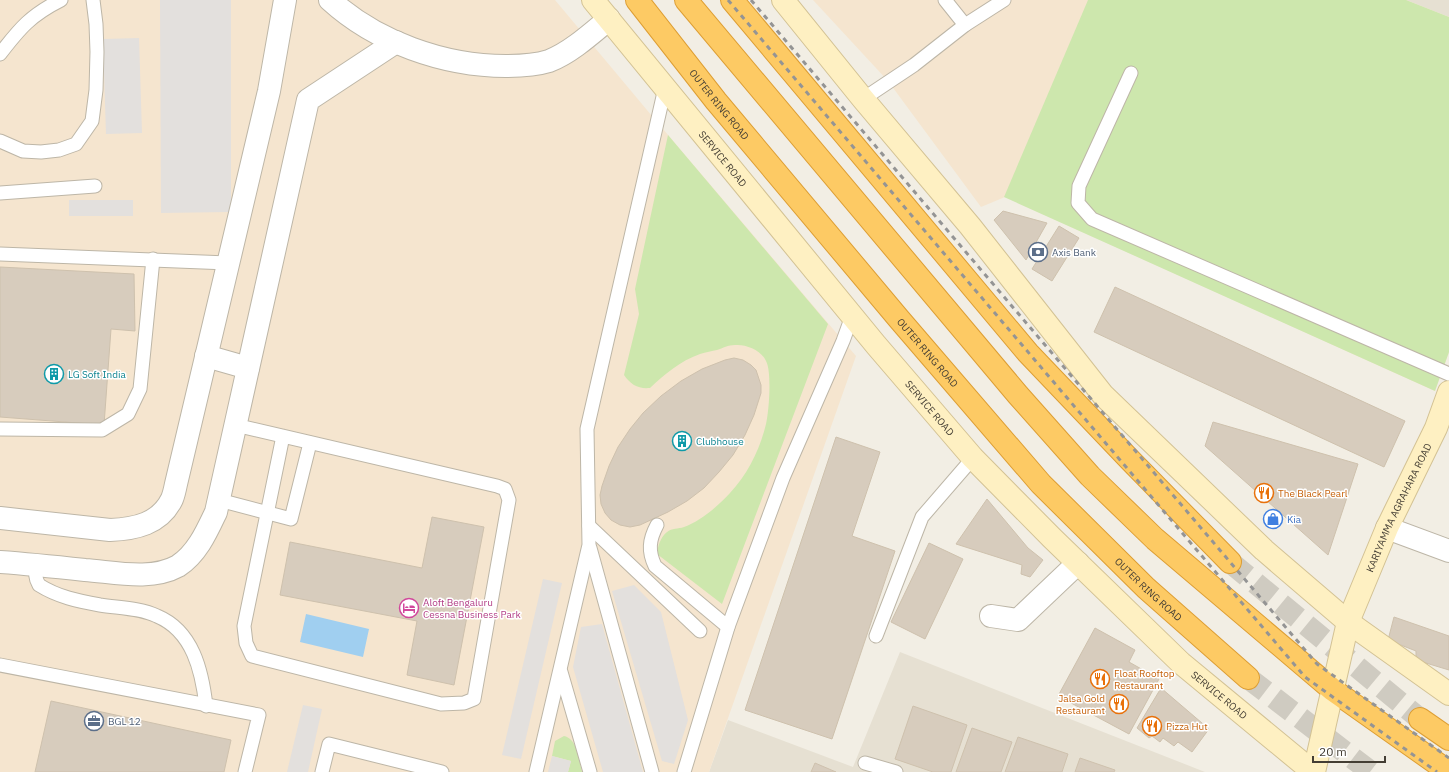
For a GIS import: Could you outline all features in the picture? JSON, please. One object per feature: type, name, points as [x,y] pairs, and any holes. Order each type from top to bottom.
[{"type":"highway","name":"OUTER RING ROAD","points":[[637,0],[716,101],[899,319],[1041,484],[1146,588],[1248,678]]},
{"type":"highway","points":[[686,0],[1018,395],[1090,476],[1156,539],[1333,690],[1449,772]]},
{"type":"highway","points":[[732,0],[1028,353],[1230,562]]},
{"type":"highway","points":[[1420,719],[1449,739]]},
{"type":"street","points":[[0,518],[110,530],[129,529],[144,525],[159,515],[171,500],[269,91],[285,0]]},
{"type":"street","points":[[330,0],[351,16],[396,42],[432,56],[496,66],[522,66],[549,61],[577,46],[609,19]]},
{"type":"street","name":"SERVICE ROAD","points":[[593,0],[852,316],[973,458],[1181,663],[1313,772]]},
{"type":"street","points":[[783,0],[863,99],[970,226],[1103,395],[1264,550],[1348,622],[1449,694]]},
{"type":"street","points":[[1,564],[136,574],[160,573],[178,566],[192,553],[205,535],[216,512],[308,100],[396,42]]},
{"type":"street","points":[[206,356],[248,368]]},
{"type":"street","name":"KARIYAMMA AGRAHARA ROAD","points":[[1313,772],[1348,622],[1387,528],[1444,420],[1449,392]]},
{"type":"street","points":[[1387,528],[1449,551]]},
{"type":"street","points":[[991,616],[1018,620],[1078,563]]},
{"type":"lane","points":[[0,54],[24,25],[43,9],[61,0]]},
{"type":"lane","points":[[0,141],[23,151],[41,152],[59,150],[76,144],[92,121],[96,90],[97,52],[93,0]]},
{"type":"lane","points":[[945,0],[965,26]]},
{"type":"lane","points":[[863,99],[914,65],[965,26],[1004,0]]},
{"type":"lane","points":[[1131,74],[1079,186],[1078,203],[1092,218],[1449,374]]},
{"type":"lane","points":[[536,772],[561,671],[589,545],[587,429],[665,88]]},
{"type":"lane","points":[[0,193],[95,186]]},
{"type":"lane","points":[[0,254],[228,262]]},
{"type":"lane","points":[[0,429],[102,430],[128,414],[140,389],[153,259]]},
{"type":"lane","points":[[684,772],[728,627],[783,478],[843,341],[852,316]]},
{"type":"lane","points":[[236,425],[498,486],[505,490],[509,500],[474,699],[464,703],[441,704],[252,656],[246,643],[244,626],[283,436]]},
{"type":"lane","points":[[219,500],[292,519],[310,443]]},
{"type":"lane","points":[[876,636],[922,517],[973,458]]},
{"type":"lane","points":[[657,525],[652,535],[650,545],[650,556],[654,566],[728,627]]},
{"type":"lane","points":[[589,526],[700,631]]},
{"type":"lane","points":[[589,545],[652,772]]},
{"type":"lane","points":[[38,566],[35,575],[36,581],[39,585],[69,599],[148,613],[168,622],[184,638],[195,656],[202,678],[206,706]]},
{"type":"lane","points":[[0,665],[206,706],[259,715],[245,772]]},
{"type":"lane","points":[[561,671],[590,772]]},
{"type":"lane","points":[[322,772],[329,744],[442,772]]},
{"type":"lane","points":[[865,763],[896,772]]},
{"type":"shaded area","points":[[0,0],[555,0],[856,356],[709,772],[0,772]]},
{"type":"shaded area","points":[[160,0],[231,0],[231,212],[161,213]]},
{"type":"shaded area","points":[[813,0],[1406,0],[1449,17],[1449,352],[1435,391],[1005,197],[981,207],[888,81]]},
{"type":"shaded area","points":[[1406,0],[1449,0],[1449,17]]},
{"type":"shaded area","points":[[139,38],[142,133],[106,134],[103,39]]},
{"type":"shaded area","points":[[69,200],[133,200],[133,216],[69,216]]},
{"type":"shaded area","points":[[543,579],[562,583],[521,759],[502,755]]},
{"type":"shaded area","points":[[634,585],[661,612],[688,720],[674,764],[662,761],[612,591]]},
{"type":"shaded area","points":[[602,624],[643,772],[603,772],[573,667],[581,627]]},
{"type":"shaded area","points":[[900,652],[1205,772],[709,772],[728,720],[853,767]]},
{"type":"shaded area","points":[[303,705],[322,709],[308,772],[287,772]]},
{"type":"shaded area","points":[[552,756],[571,761],[568,772],[548,772]]},
{"type":"green space","points":[[1088,0],[1406,0],[1449,17],[1449,352],[1435,391],[1004,197]]},
{"type":"green space","points":[[668,135],[828,324],[722,604],[657,554],[658,548],[661,539],[667,532],[690,524],[715,508],[736,486],[748,469],[757,452],[766,424],[769,401],[769,374],[766,361],[761,354],[753,348],[732,345],[702,353],[686,360],[673,368],[650,388],[635,386],[624,375],[639,314],[635,289]]},
{"type":"green space","points":[[564,736],[569,738],[575,746],[582,772],[568,772],[571,761],[552,756],[555,741]]},
{"type":"water","points":[[306,614],[369,629],[363,657],[300,642]]},
{"type":"building","points":[[1003,211],[1047,223],[1026,260],[994,220]]},
{"type":"building","points":[[1059,226],[1079,238],[1052,281],[1032,269]]},
{"type":"building","name":"LG Soft India","points":[[0,267],[134,274],[135,331],[111,329],[104,425],[0,417]]},
{"type":"building","points":[[1115,287],[1405,421],[1384,467],[1094,332]]},
{"type":"building","name":"Clubhouse","points":[[734,358],[743,360],[756,370],[761,385],[761,393],[754,415],[745,435],[733,455],[704,488],[687,501],[668,512],[640,525],[630,527],[620,525],[611,520],[605,513],[601,504],[600,495],[609,466],[618,447],[630,429],[643,413],[661,396],[681,381],[702,369]]},
{"type":"building","points":[[1213,422],[1358,464],[1328,555],[1205,446]]},
{"type":"building","points":[[836,437],[880,452],[852,536],[895,551],[832,739],[745,710]]},
{"type":"building","points":[[987,499],[1028,548],[1043,560],[1030,577],[1021,574],[1022,565],[956,544]]},
{"type":"building","name":"Aloft Bengaluru Cessna Business Park","points":[[432,517],[484,527],[454,685],[407,675],[417,621],[280,595],[290,542],[422,568]]},
{"type":"building","points":[[929,543],[963,559],[925,639],[891,622]]},
{"type":"building","points":[[1394,617],[1449,636],[1449,670],[1416,660],[1416,651],[1388,640]]},
{"type":"building","points":[[1095,628],[1135,650],[1129,662],[1159,679],[1129,734],[1058,696]]},
{"type":"building","points":[[1161,688],[1209,729],[1192,752],[1178,742],[1174,746],[1163,738],[1160,742],[1152,736],[1149,738],[1137,728]]},
{"type":"building","name":"BGL 12","points":[[51,701],[231,740],[224,772],[35,772]]},
{"type":"building","points":[[913,706],[967,725],[951,772],[933,772],[895,759]]},
{"type":"building","points":[[972,728],[1012,742],[1001,772],[956,772]]},
{"type":"building","points":[[1018,737],[1068,754],[1062,772],[1005,772]]},
{"type":"building","points":[[1080,758],[1115,770],[1114,772],[1075,772]]},
{"type":"building","points":[[815,763],[836,772],[811,772]]},
{"type":"tunnel","points":[[1230,562],[1420,719]]},
{"type":"tunnel","points":[[1248,678],[1371,772]]},
{"type":"railway","points":[[728,0],[1305,677],[1437,772]]},
{"type":"railway","points":[[751,0],[1317,664],[1449,758]]},
{"type":"place","name":"Axis Bank","points":[[1038,252]]},
{"type":"place","name":"LG Soft India","points":[[54,374]]},
{"type":"place","name":"Clubhouse","points":[[682,441]]},
{"type":"place","name":"The Black Pearl","points":[[1264,493]]},
{"type":"place","name":"Kia","points":[[1273,519]]},
{"type":"place","name":"Aloft Bengaluru Cessna Business Park","points":[[409,608]]},
{"type":"place","name":"Float Rooftop Restaurant","points":[[1100,679]]},
{"type":"place","name":"Jalsa Gold Restaurant","points":[[1119,704]]},
{"type":"place","name":"BGL 12","points":[[94,721]]},
{"type":"place","name":"Pizza Hut","points":[[1152,726]]}]
